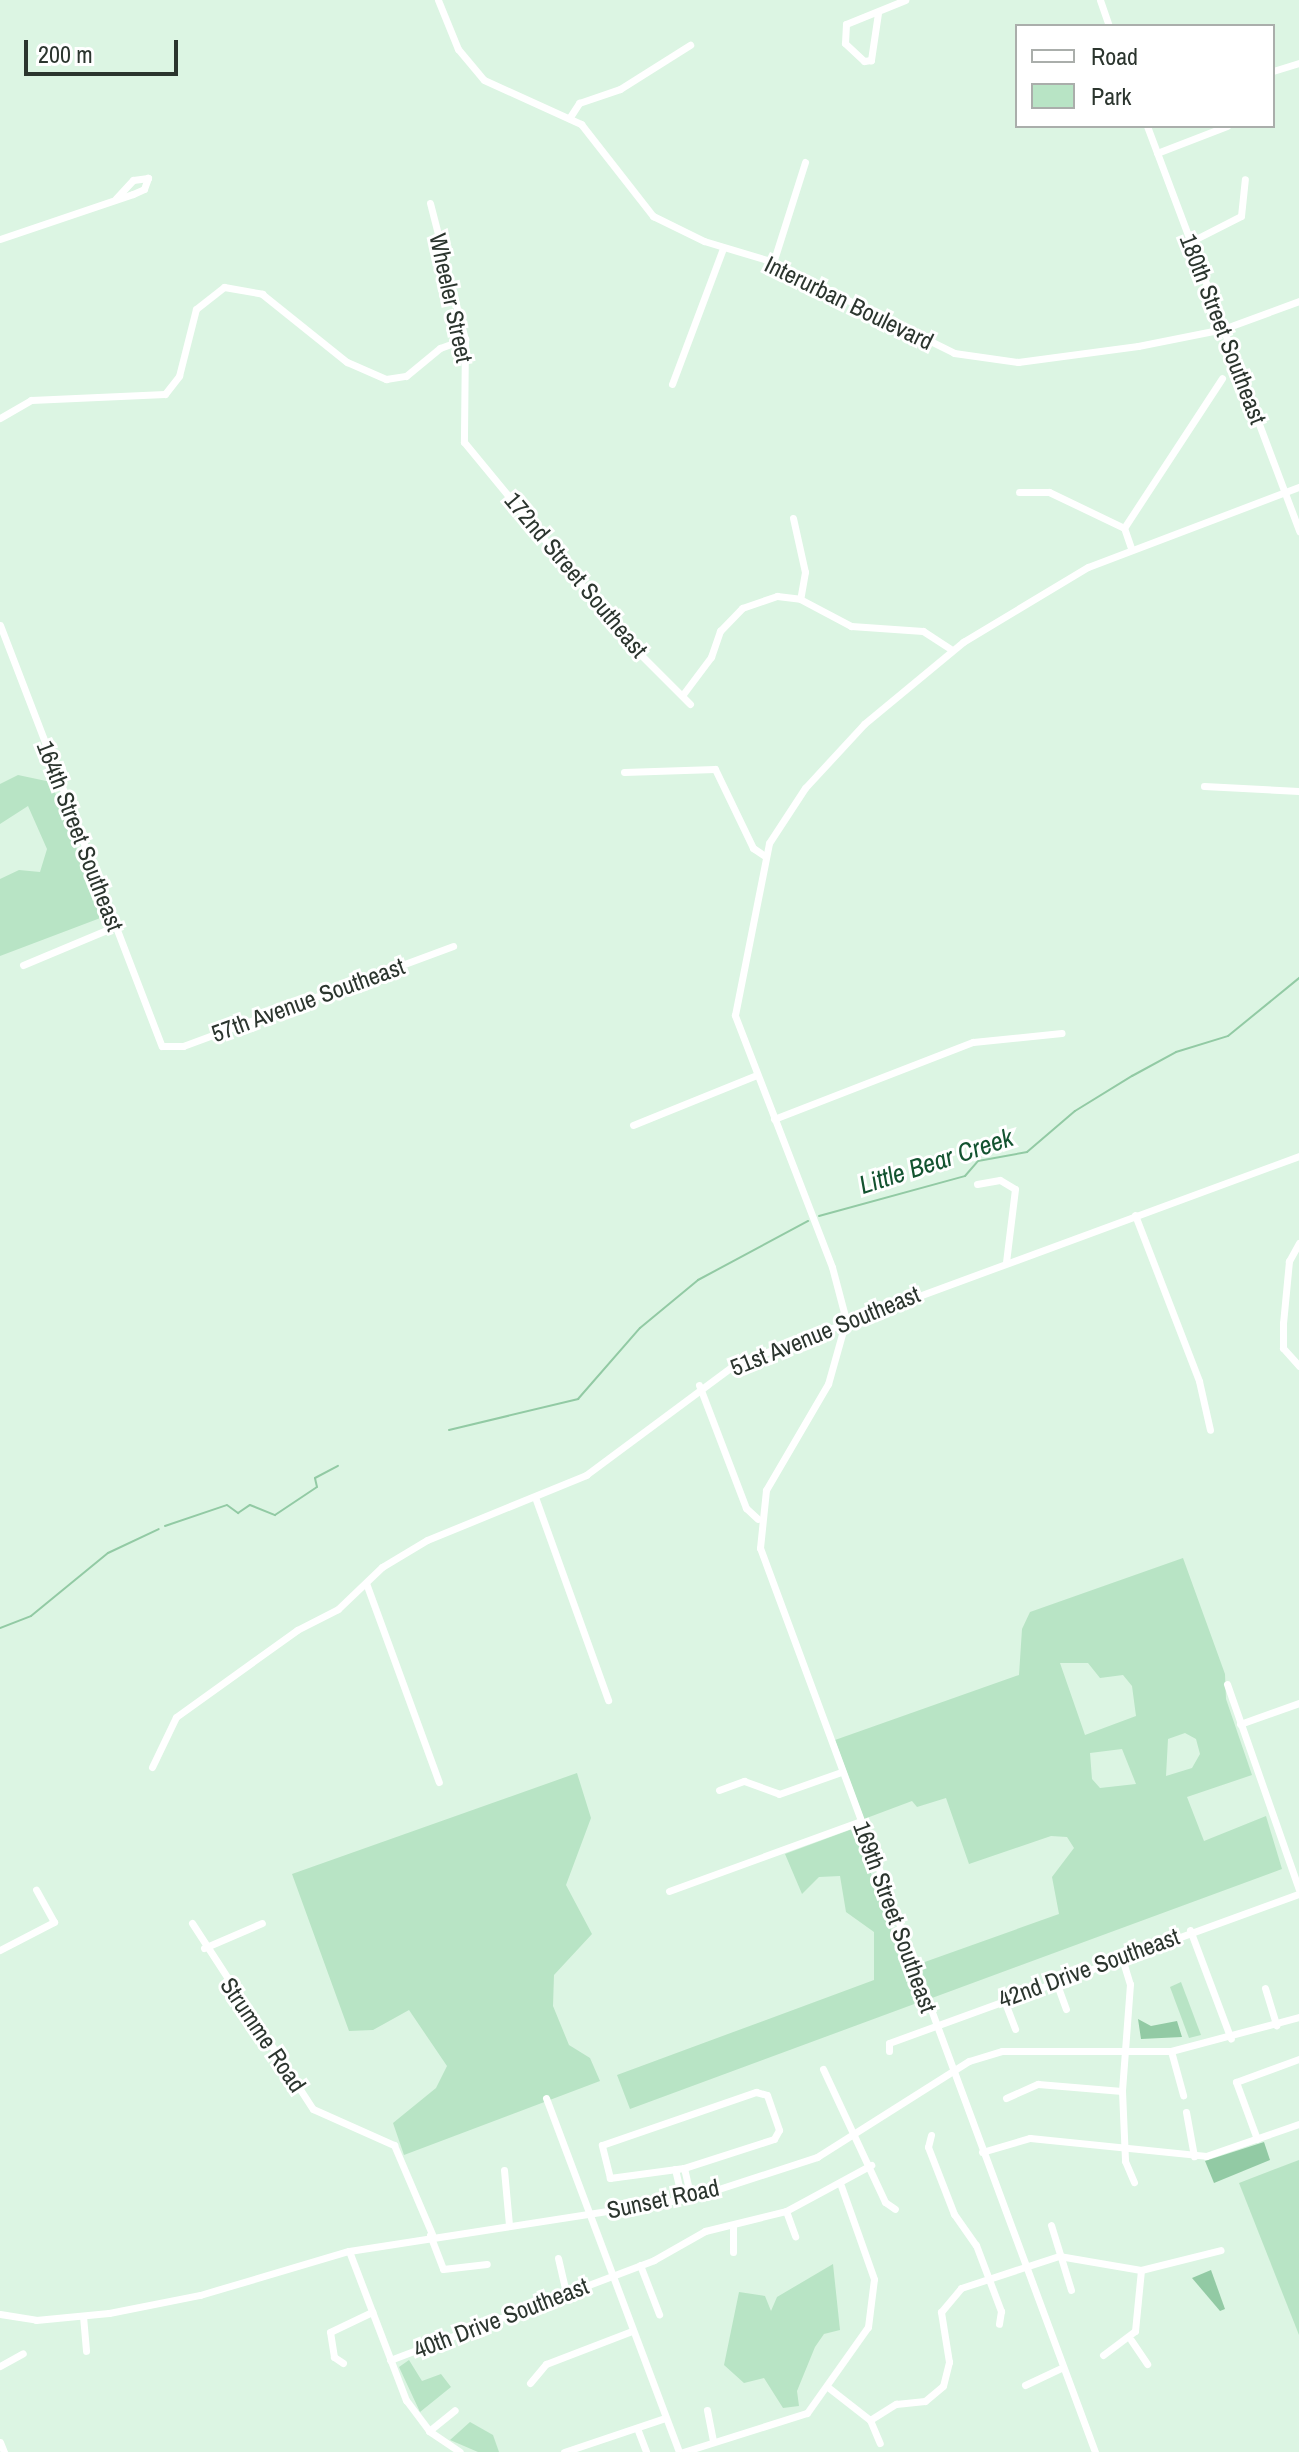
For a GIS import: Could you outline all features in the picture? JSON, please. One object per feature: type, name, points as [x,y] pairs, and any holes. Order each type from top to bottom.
[{"type":"street","name":"Interurban Boulevard","points":[[438,0],[458,49],[484,80],[570,117],[599,141],[653,216],[723,248],[773,263],[907,333],[969,357],[1061,357],[1223,329],[1299,301]]},
{"type":"street","points":[[878,13],[871,60],[864,61],[841,35],[846,24],[905,0]]},
{"type":"street","points":[[1100,0],[1108,24]]},
{"type":"street","points":[[570,117],[579,103],[620,89],[690,45]]},
{"type":"street","points":[[1275,70],[1299,63]]},
{"type":"street","name":"180th Street Southeast","points":[[1148,128],[1299,531]]},
{"type":"street","points":[[1157,153],[1222,128]]},
{"type":"street","points":[[773,263],[805,162]]},
{"type":"street","points":[[1190,242],[1241,216],[1245,179]]},
{"type":"street","points":[[0,239],[116,198]]},
{"type":"street","name":"Wheeler Street","points":[[430,203],[465,339],[464,442]]},
{"type":"street","points":[[672,384],[723,248]]},
{"type":"street","points":[[0,418],[31,400],[165,394],[179,376],[196,309],[224,287],[262,294],[347,362],[386,379],[406,376],[440,348],[465,339]]},
{"type":"street","points":[[1124,528],[1222,378]]},
{"type":"street","name":"172nd Street Southeast","points":[[464,442],[632,646],[684,693],[690,704]]},
{"type":"street","points":[[758,1519],[774,1471],[828,1384],[846,1320],[809,1208],[735,1015],[765,856],[790,807],[847,741],[952,650],[1088,567],[1131,548],[1299,487]]},
{"type":"street","points":[[1019,492],[1049,492],[1124,528],[1131,548]]},
{"type":"street","points":[[793,518],[805,572],[800,599]]},
{"type":"street","points":[[684,693],[711,657],[720,631],[742,608],[777,596],[800,599],[851,626],[923,631],[952,650]]},
{"type":"street","name":"164th Street Southeast","points":[[0,625],[162,1046]]},
{"type":"street","points":[[624,772],[715,769],[753,848],[765,856]]},
{"type":"street","points":[[1204,786],[1299,791]]},
{"type":"street","points":[[23,965],[114,927]]},
{"type":"street","name":"57th Avenue Southeast","points":[[162,1046],[183,1046],[453,946]]},
{"type":"street","points":[[774,1119],[973,1042],[1062,1033]]},
{"type":"street","points":[[633,1125],[757,1075]]},
{"type":"street","name":"51st Avenue Southeast","points":[[152,1767],[170,1723],[297,1630],[338,1609],[366,1583],[427,1540],[586,1475],[699,1385],[737,1363],[846,1320],[1299,1156]]},
{"type":"street","points":[[977,1184],[1000,1180],[1015,1189],[1006,1262]]},
{"type":"street","points":[[1135,1215],[1199,1381],[1210,1430]]},
{"type":"street","points":[[1299,1243],[1289,1261],[1283,1323],[1283,1348],[1299,1366]]},
{"type":"street","name":"169th Street Southeast","points":[[699,1385],[746,1508],[758,1519],[762,1557],[1095,2452]]},
{"type":"street","points":[[535,1497],[608,1700]]},
{"type":"street","points":[[366,1583],[439,1782]]},
{"type":"street","points":[[1227,1684],[1299,1892]]},
{"type":"street","points":[[1240,1724],[1299,1703]]},
{"type":"street","points":[[719,1790],[744,1781],[779,1794],[841,1772]]},
{"type":"street","points":[[669,1891],[859,1822]]},
{"type":"street","points":[[0,1950],[54,1922],[36,1890]]},
{"type":"street","name":"42nd Drive Southeast","points":[[889,2051],[889,2043],[935,2025],[1299,1892]]},
{"type":"street","name":"Strumme Road","points":[[192,1923],[204,1948],[313,2109],[394,2145],[443,2269],[487,2264]]},
{"type":"street","points":[[204,1948],[262,1923]]},
{"type":"street","points":[[1190,1930],[1231,2039]]},
{"type":"street","points":[[1121,1955],[1130,1984],[1122,2091],[1126,2152],[1134,2182]]},
{"type":"street","points":[[1055,1979],[1066,2009]]},
{"type":"street","points":[[1265,1988],[1276,2025]]},
{"type":"street","points":[[1004,2000],[1015,2029]]},
{"type":"street","name":"Sunset Road","points":[[0,2314],[36,2320],[83,2316],[200,2295],[349,2251],[431,2235],[691,2198],[797,2165],[952,2071],[1024,2047],[1171,2051],[1231,2039],[1299,2017]]},
{"type":"street","points":[[1171,2051],[1183,2095]]},
{"type":"street","points":[[1257,2139],[1236,2082],[1299,2059]]},
{"type":"street","points":[[823,2069],[871,2165],[885,2202],[895,2209]]},
{"type":"street","points":[[1006,2098],[1038,2084],[1122,2091]]},
{"type":"street","points":[[764,2092],[778,2135],[684,2168],[610,2178],[599,2151],[718,2103],[764,2092]]},
{"type":"street","points":[[546,2098],[665,2418],[681,2452],[800,2416],[829,2388],[868,2327],[874,2299],[870,2262],[841,2186]]},
{"type":"street","points":[[1186,2112],[1194,2156]]},
{"type":"street","points":[[982,2152],[1030,2138],[1126,2152],[1194,2156],[1299,2124]]},
{"type":"street","points":[[931,2135],[928,2147],[949,2204],[988,2278],[999,2324]]},
{"type":"street","name":"40th Drive Southeast","points":[[390,2360],[640,2265],[705,2231],[786,2211],[841,2186],[871,2165]]},
{"type":"street","points":[[684,2168],[691,2198]]},
{"type":"street","points":[[675,2169],[682,2199]]},
{"type":"street","points":[[504,2170],[509,2225]]},
{"type":"street","points":[[786,2211],[795,2236]]},
{"type":"street","points":[[733,2225],[733,2252]]},
{"type":"street","points":[[1051,2225],[1071,2290]]},
{"type":"street","points":[[870,2420],[896,2404],[925,2401],[948,2375],[941,2312],[954,2293],[1024,2264],[1059,2256],[1141,2270],[1221,2250]]},
{"type":"street","points":[[349,2251],[406,2400],[429,2431],[456,2451]]},
{"type":"street","points":[[558,2258],[566,2293]]},
{"type":"street","points":[[640,2265],[659,2314]]},
{"type":"street","points":[[1103,2355],[1131,2340],[1142,2303],[1141,2270]]},
{"type":"street","points":[[343,2363],[334,2357],[330,2332],[372,2312]]},
{"type":"street","points":[[83,2316],[86,2351]]},
{"type":"street","points":[[530,2383],[546,2364],[632,2331]]},
{"type":"street","points":[[1131,2340],[1147,2364]]},
{"type":"street","points":[[0,2366],[23,2353]]},
{"type":"street","points":[[1025,2385],[1063,2367]]},
{"type":"street","points":[[829,2388],[870,2420],[880,2443]]},
{"type":"street","points":[[429,2431],[455,2410]]},
{"type":"street","points":[[707,2410],[713,2441]]},
{"type":"street","points":[[564,2452],[596,2448],[665,2418]]},
{"type":"street","points":[[637,2428],[646,2452]]},
{"type":"street","points":[[0,2442],[4,2452]]},
{"type":"green space","points":[[18,775],[51,782],[103,917],[0,956],[0,879],[19,870],[40,872],[47,849],[28,806],[0,824],[0,784]]},
{"type":"green space","points":[[1183,1558],[1225,1674],[1226,1699],[1252,1775],[1187,1797],[1204,1841],[1266,1816],[1282,1869],[932,1998],[919,1964],[1059,1914],[1052,1877],[1074,1848],[1067,1837],[1051,1836],[969,1864],[946,1798],[917,1807],[912,1801],[864,1819],[835,1740],[1019,1675],[1022,1629],[1030,1612]],"holes":[[[1060,1663],[1088,1663],[1100,1678],[1123,1675],[1132,1686],[1136,1716],[1085,1735]],[[1185,1733],[1196,1739],[1200,1754],[1192,1768],[1166,1776],[1168,1739]],[[1122,1749],[1136,1784],[1100,1788],[1092,1779],[1090,1753]]]},
{"type":"green space","points":[[577,1773],[591,1818],[566,1885],[592,1934],[554,1975],[553,2006],[569,2045],[590,2058],[600,2081],[404,2155],[393,2123],[436,2088],[447,2066],[409,2010],[373,2030],[349,2031],[292,1874]]},
{"type":"green space","points":[[855,1828],[917,2003],[630,2109],[617,2075],[874,1980],[874,1932],[846,1912],[840,1876],[819,1877],[802,1894],[785,1854]]},
{"type":"green space","points":[[1181,1982],[1201,2035],[1189,2038],[1170,1987]]},
{"type":"green space","points":[[1299,2160],[1299,2335],[1239,2183]]},
{"type":"green space","points":[[833,2264],[840,2330],[824,2334],[815,2347],[797,2391],[799,2406],[783,2408],[764,2378],[744,2383],[724,2365],[739,2292],[765,2296],[771,2311],[777,2297]]},
{"type":"green space","points":[[409,2360],[422,2381],[441,2374],[451,2387],[420,2412],[399,2367]]},
{"type":"green space","points":[[470,2422],[493,2435],[499,2452],[478,2452],[450,2440]]},
{"type":"shaded area","points":[[1138,2019],[1151,2026],[1177,2021],[1182,2037],[1141,2039]]},
{"type":"shaded area","points":[[1264,2142],[1270,2160],[1214,2183],[1205,2161]]},
{"type":"shaded area","points":[[1211,2270],[1225,2309],[1220,2311],[1192,2278]]},
{"type":"waterway","name":"Little Bear Creek","points":[[819,1216],[965,1176],[978,1161],[1027,1152],[1075,1111],[1132,1076],[1176,1052],[1228,1036],[1299,978]]},
{"type":"waterway","name":"Little Bear Creek","points":[[449,1430],[578,1399],[640,1328],[698,1280],[808,1221]]},
{"type":"waterway","points":[[165,1526],[227,1505],[238,1513],[250,1505],[275,1515],[317,1487],[315,1478],[338,1466]]},
{"type":"waterway","points":[[0,1628],[31,1616],[108,1553],[159,1529]]}]
